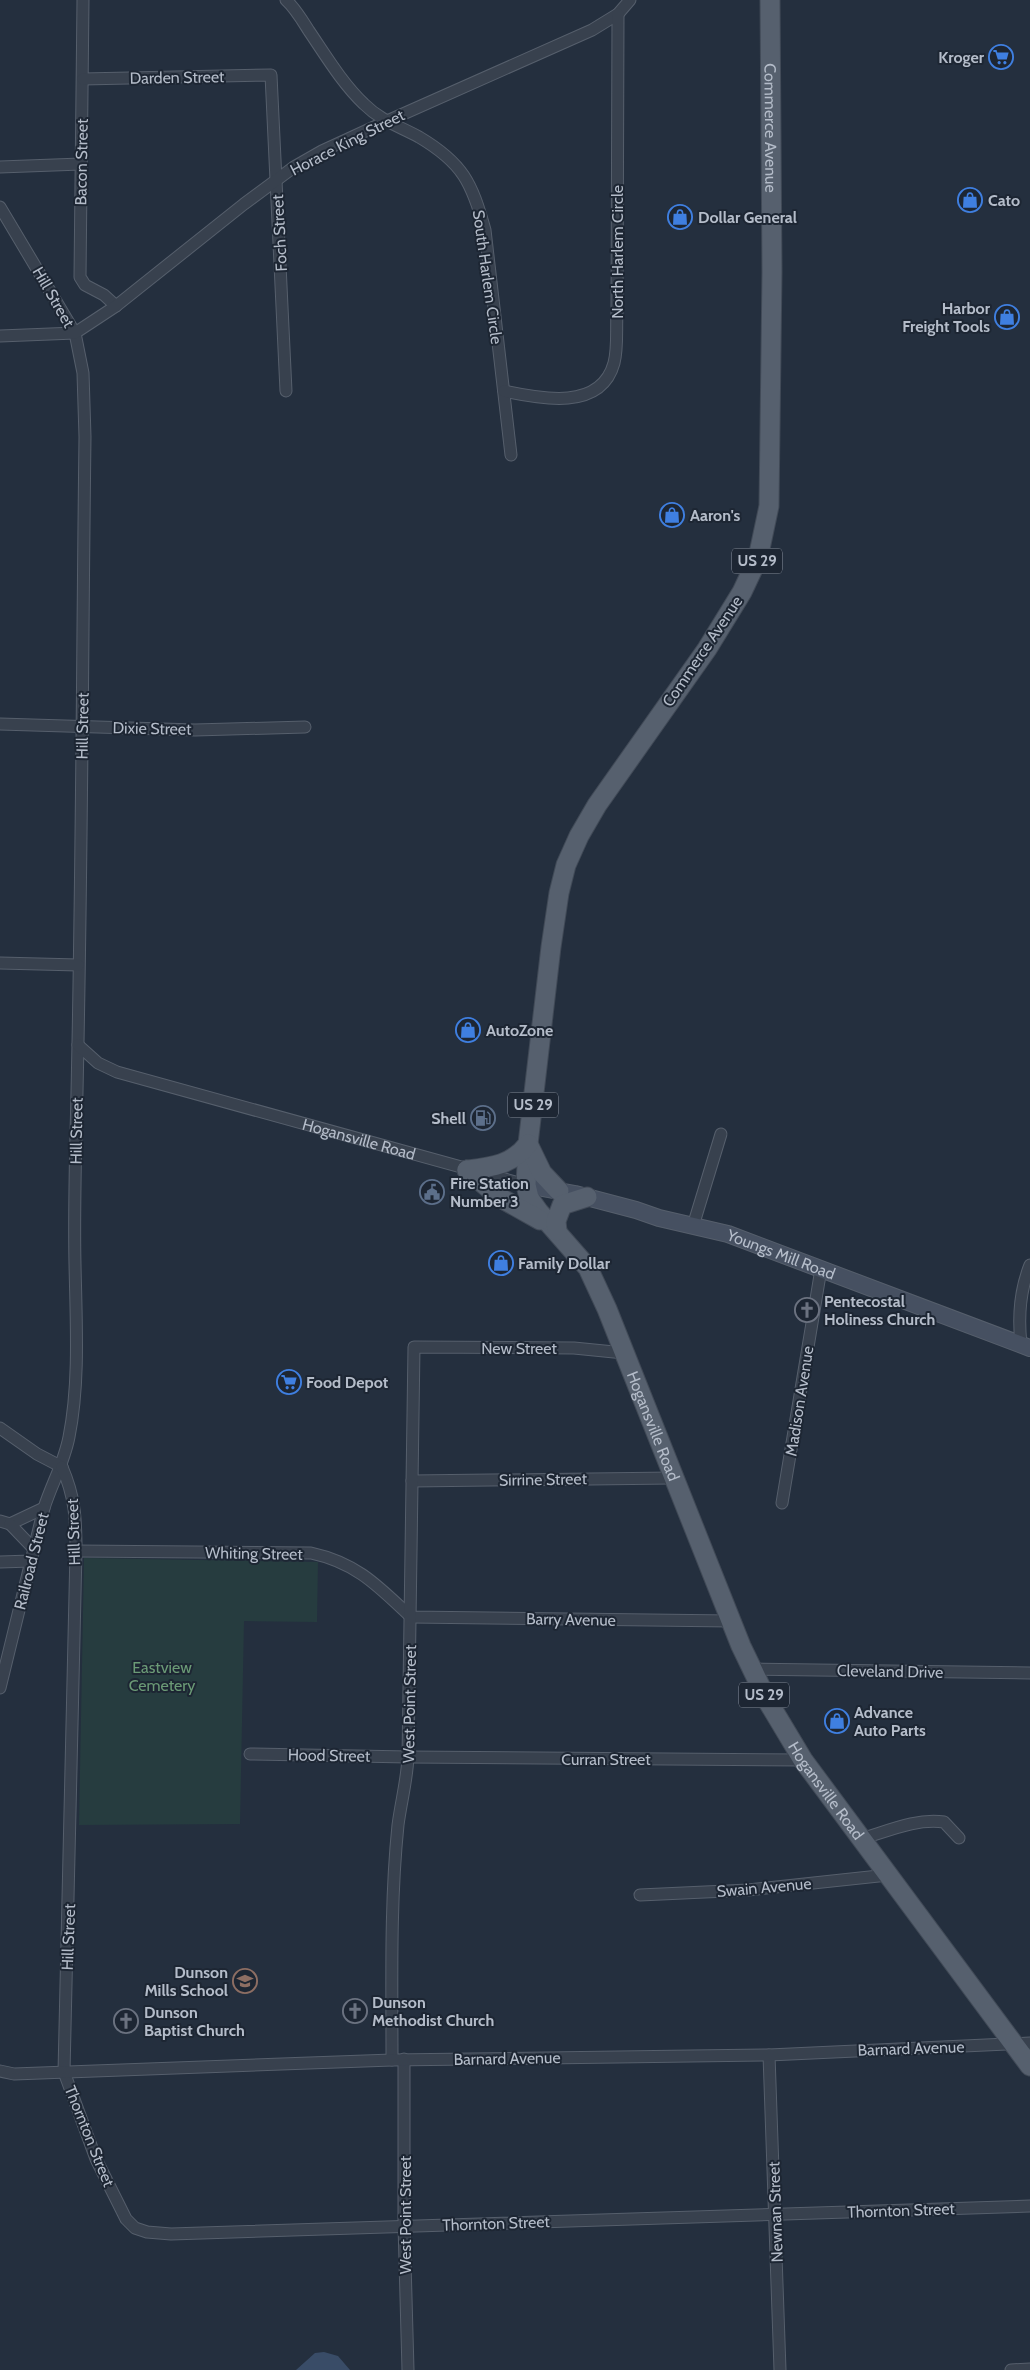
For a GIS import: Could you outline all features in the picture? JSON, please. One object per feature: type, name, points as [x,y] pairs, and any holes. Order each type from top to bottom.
[{"type":"main road","name":"Commerce Avenue","points":[[526,1186],[528,1144],[552,937],[566,866],[579,836],[597,805],[708,649],[742,592],[758,558],[765,534],[769,506],[772,272],[770,0]]},
{"type":"main road","points":[[467,1170],[496,1166],[507,1162],[519,1155],[528,1144],[542,1172],[559,1191]]},
{"type":"main road","points":[[467,1170],[499,1197],[520,1207],[557,1231]]},
{"type":"main road","name":"Hogansville Road","points":[[526,1186],[529,1198],[588,1268],[624,1353],[750,1670],[771,1708],[803,1760],[861,1839],[1022,2044],[1030,2066]]},
{"type":"main road","points":[[557,1231],[556,1221],[562,1205],[588,1197]]},
{"type":"street","name":"Bacon Street","points":[[83,0],[80,276],[85,285],[104,294],[116,306]]},
{"type":"street","name":"Horace King Street","points":[[75,333],[116,306],[276,179],[322,151],[592,30],[618,14],[630,0]]},
{"type":"street","name":"South Harlem Circle","points":[[292,1],[339,74],[363,104],[385,122],[418,137],[448,156],[468,179],[485,230],[511,455]]},
{"type":"street","name":"North Harlem Circle","points":[[504,391],[545,398],[572,398],[604,385],[614,362],[617,313],[618,14]]},
{"type":"street","name":"Darden Street","points":[[83,79],[271,75]]},
{"type":"street","name":"Foch Street","points":[[271,75],[286,391]]},
{"type":"street","points":[[0,167],[81,164]]},
{"type":"street","name":"Hill Street","points":[[1,212],[75,333],[83,373],[85,437],[82,725],[74,1219],[76,1325],[74,1396],[70,1434],[62,1467],[71,1490],[76,1512],[64,2072]]},
{"type":"street","points":[[0,336],[75,333]]},
{"type":"street","name":"Dixie Street","points":[[0,724],[82,725],[112,728],[195,730],[305,727]]},
{"type":"street","points":[[0,963],[78,964]]},
{"type":"street","name":"Hogansville Road","points":[[78,1046],[98,1063],[118,1072],[526,1186]]},
{"type":"street","points":[[693,1226],[721,1134]]},
{"type":"street","name":"Youngs Mill Road","points":[[526,1186],[588,1197],[728,1234],[1026,1346]]},
{"type":"street","points":[[1026,1346],[1019,1329],[1021,1296],[1030,1265]]},
{"type":"street","name":"Madison Avenue","points":[[782,1503],[821,1269]]},
{"type":"street","name":"New Street","points":[[414,1347],[574,1348],[624,1353]]},
{"type":"street","name":"West Point Street","points":[[408,2370],[398,2060],[396,1866],[398,1824],[407,1780],[408,1757],[414,1347]]},
{"type":"street","points":[[0,1428],[37,1454],[62,1467]]},
{"type":"street","name":"Railroad Street","points":[[1,1680],[44,1508],[51,1487],[62,1467]]},
{"type":"street","name":"Sirrine Street","points":[[412,1480],[673,1478]]},
{"type":"street","points":[[34,1549],[5,1523],[44,1508]]},
{"type":"street","name":"Whiting Street","points":[[76,1551],[311,1554],[331,1558],[352,1567],[372,1580],[411,1617]]},
{"type":"street","points":[[0,1562],[31,1561]]},
{"type":"street","name":"Barry Avenue","points":[[411,1617],[731,1621]]},
{"type":"street","name":"Cleveland Drive","points":[[750,1670],[1030,1673]]},
{"type":"street","name":"Hood Street","points":[[250,1754],[408,1757]]},
{"type":"street","name":"Curran Street","points":[[408,1757],[803,1760]]},
{"type":"street","points":[[861,1839],[916,1822],[934,1820],[944,1822],[959,1838]]},
{"type":"street","name":"Swain Avenue","points":[[640,1895],[748,1890],[888,1875]]},
{"type":"street","name":"Barnard Avenue","points":[[0,2071],[14,2074],[398,2060],[769,2054],[1022,2044]]},
{"type":"street","name":"Newnan Street","points":[[769,2054],[780,2370]]},
{"type":"street","name":"Thornton Street","points":[[64,2072],[96,2159],[126,2219],[135,2228],[147,2232],[170,2234],[1030,2206]]},
{"type":"street","points":[[1011,2370],[1030,2369]]},
{"type":"green space","name":"Eastview Cemetery","points":[[84,1558],[318,1562],[317,1622],[244,1621],[240,1824],[79,1825]]},
{"type":"water","points":[[324,2352],[338,2356],[350,2370],[296,2370],[315,2353]]},
{"type":"place","name":"Kroger","points":[[1001,57]]},
{"type":"place","name":"Cato","points":[[970,200]]},
{"type":"place","name":"Dollar General","points":[[680,217]]},
{"type":"place","name":"Harbor Freight Tools","points":[[1007,317]]},
{"type":"place","name":"Aaron's","points":[[672,515]]},
{"type":"place","name":"AutoZone","points":[[468,1030]]},
{"type":"place","name":"Shell","points":[[483,1118]]},
{"type":"place","name":"Fire Station Number 3","points":[[432,1192]]},
{"type":"place","name":"Family Dollar","points":[[501,1263]]},
{"type":"place","name":"Pentecostal Holiness Church","points":[[807,1310]]},
{"type":"place","name":"Food Depot","points":[[289,1382]]},
{"type":"place","name":"Advance Auto Parts","points":[[837,1721]]},
{"type":"place","name":"Dunson Mills School","points":[[245,1981]]},
{"type":"place","name":"Dunson Methodist Church","points":[[355,2011]]},
{"type":"place","name":"Dunson Baptist Church","points":[[126,2021]]}]
